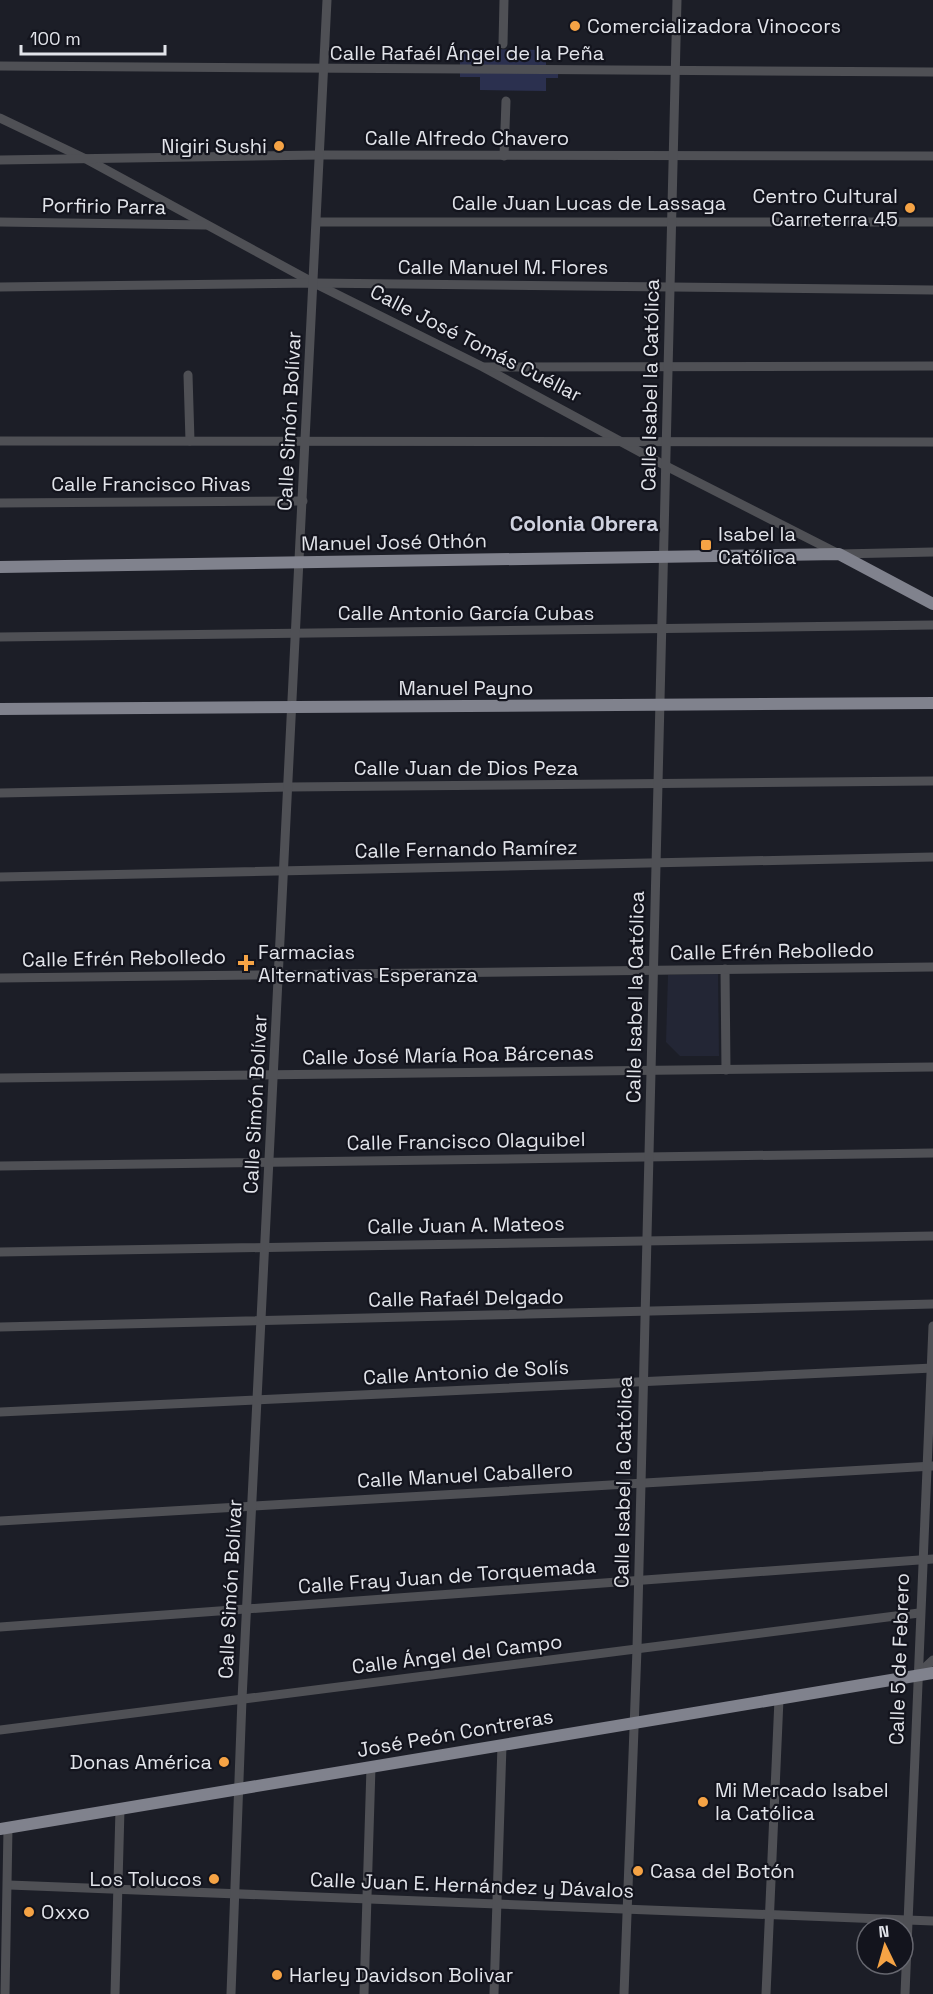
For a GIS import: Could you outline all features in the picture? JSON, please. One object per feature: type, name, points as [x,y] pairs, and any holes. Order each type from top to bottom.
[{"type":"main road","name":"Manuel José Othón","points":[[0,567],[839,554]]},
{"type":"main road","name":"Calle José Tomás Cuéllar","points":[[839,554],[933,604]]},
{"type":"main road","name":"Manuel Payno","points":[[0,709],[292,709],[933,703]]},
{"type":"main road","name":"José Peón Contreras","points":[[4,1829],[933,1673]]},
{"type":"street","name":"Calle Simón Bolívar","points":[[231,1994],[242,1699],[327,0]]},
{"type":"street","points":[[503,44],[504,0]]},
{"type":"street","name":"Calle Isabel la Católica","points":[[624,1994],[639,1581],[677,0]]},
{"type":"street","name":"Calle Rafaél Ángel de la Peña","points":[[0,66],[324,70],[933,72]]},
{"type":"street","points":[[504,156],[506,101]]},
{"type":"street","name":"Calle José Tomás Cuéllar","points":[[0,118],[88,160],[314,283],[483,367],[666,466],[839,554]]},
{"type":"street","name":"Calle Alfredo Chavero","points":[[0,160],[320,155],[933,156]]},
{"type":"street","name":"Porfirio Parra","points":[[0,222],[208,225]]},
{"type":"street","name":"Calle Juan Lucas de Lassaga","points":[[317,222],[933,222]]},
{"type":"street","name":"Calle Manuel M. Flores","points":[[0,287],[314,283],[933,290]]},
{"type":"street","points":[[483,367],[933,366]]},
{"type":"street","points":[[188,375],[190,441]]},
{"type":"street","points":[[0,441],[933,442]]},
{"type":"street","name":"Calle Francisco Rivas","points":[[0,503],[303,501]]},
{"type":"street","name":"Manuel José Othón","points":[[839,554],[933,552]]},
{"type":"street","name":"Calle Antonio García Cubas","points":[[0,637],[933,625]]},
{"type":"street","name":"Calle Juan de Dios Peza","points":[[0,793],[289,787],[933,780]]},
{"type":"street","name":"Calle Fernando Ramírez","points":[[0,877],[933,857]]},
{"type":"street","name":"Calle Efrén Rebolledo","points":[[0,978],[933,967]]},
{"type":"street","points":[[725,969],[726,1070]]},
{"type":"street","name":"Calle José María Roa Bárcenas","points":[[0,1078],[933,1067]]},
{"type":"street","name":"Calle Francisco Olaguibel","points":[[0,1166],[933,1153]]},
{"type":"street","name":"Calle Juan A. Mateos","points":[[0,1252],[266,1245],[933,1236]]},
{"type":"street","name":"Calle Rafaél Delgado","points":[[0,1327],[933,1305]]},
{"type":"street","name":"Calle 5 de Febrero","points":[[907,1916],[919,1613],[930,1466],[933,1326]]},
{"type":"street","name":"Calle Antonio de Solís","points":[[0,1412],[932,1368]]},
{"type":"street","name":"Calle Manuel Caballero","points":[[0,1521],[930,1466]]},
{"type":"street","name":"Calle Fray Juan de Torquemada","points":[[0,1627],[933,1559]]},
{"type":"street","name":"Calle Ángel del Campo","points":[[0,1730],[919,1613]]},
{"type":"street","points":[[916,1676],[933,1660]]},
{"type":"street","points":[[766,1994],[779,1699]]},
{"type":"street","points":[[494,1994],[502,1745]]},
{"type":"street","points":[[364,1994],[371,1767]]},
{"type":"street","points":[[115,1994],[120,1809]]},
{"type":"street","points":[[4,1829],[9,1885],[4,1994]]},
{"type":"street","name":"Calle Juan E. Hernández y Dávalos","points":[[9,1885],[855,1918]]},
{"type":"street","name":"Calle Juan E. Hernández y Dávalos","points":[[915,1920],[933,1921]]},
{"type":"street","name":"Calle 5 de Febrero","points":[[905,1976],[905,1994]]},
{"type":"shaded area","points":[[460,49],[546,50],[546,67],[558,67],[558,78],[546,78],[546,91],[480,90],[480,77],[460,77]]},
{"type":"shaded area","points":[[718,974],[719,1056],[680,1056],[666,1042],[668,975]]},
{"type":"place","name":"Comercializadora Vinocors","points":[[575,26]]},
{"type":"place","name":"Nigiri Sushi","points":[[279,146]]},
{"type":"place","name":"Centro Cultural Carreterra 45","points":[[910,208]]},
{"type":"place","name":"Isabel la Católica","points":[[706,545]]},
{"type":"place","name":"Farmacias Alternativas Esperanza","points":[[246,963]]},
{"type":"place","name":"Donas América","points":[[224,1762]]},
{"type":"place","name":"Mi Mercado Isabel la Católica","points":[[703,1802]]},
{"type":"place","name":"Casa del Botón","points":[[638,1871]]},
{"type":"place","name":"Los Tolucos","points":[[214,1879]]},
{"type":"place","name":"Oxxo","points":[[29,1912]]},
{"type":"place","name":"Harley Davidson Bolivar","points":[[277,1975]]},
{"type":"district","name":"Colonia Obrera","points":[[584,523]]}]
